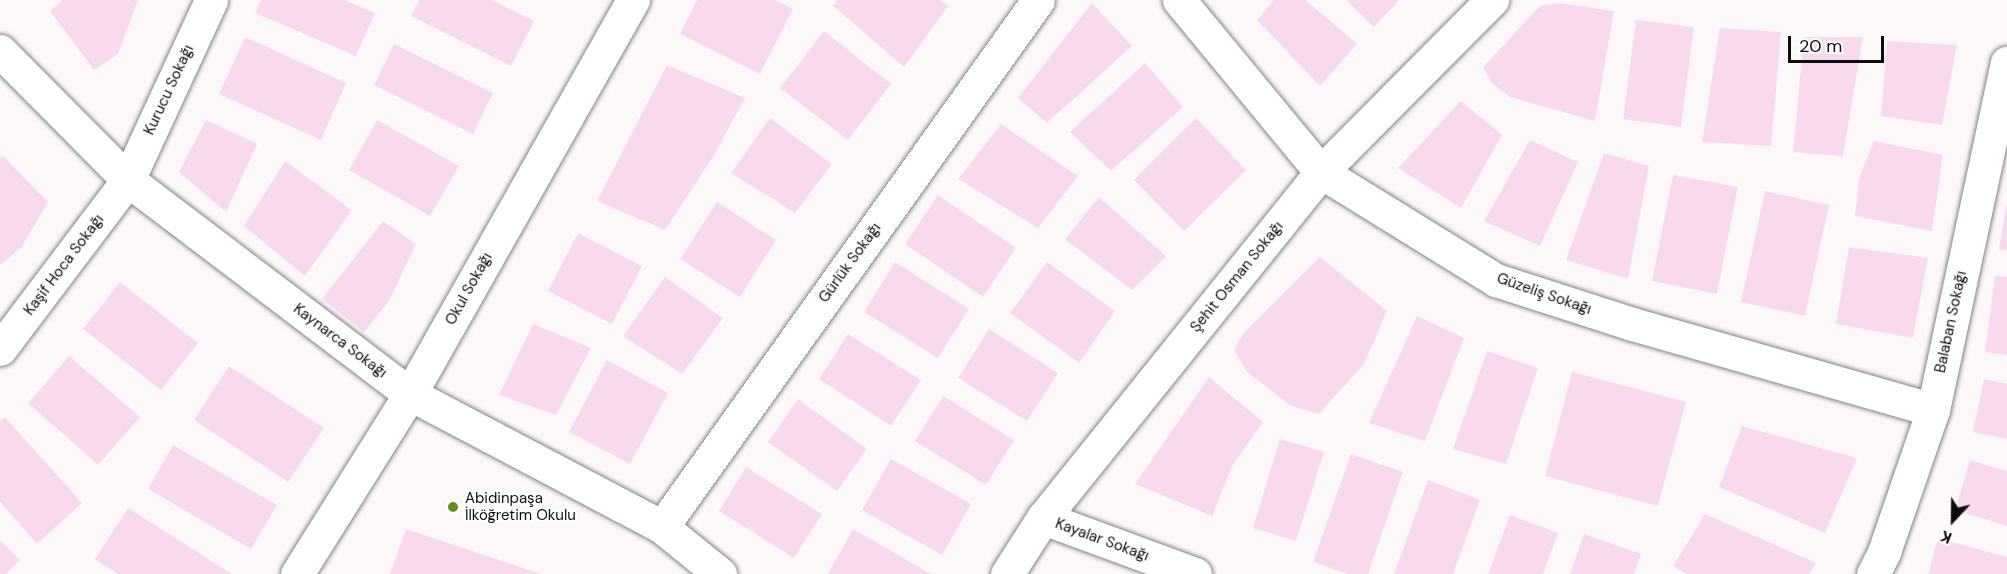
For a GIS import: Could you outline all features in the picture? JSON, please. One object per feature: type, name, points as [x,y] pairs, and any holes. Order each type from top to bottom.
[{"type":"street","name":"Kurucu Sokağı","points":[[128,180],[211,0]]},
{"type":"street","name":"Okul Sokağı","points":[[297,574],[410,394],[633,0]]},
{"type":"street","name":"Gürlük Sokağı","points":[[662,527],[1038,0]]},
{"type":"street","name":"Güzeliş Sokağı","points":[[1179,0],[1322,172],[1496,280],[1632,324],[1932,410]]},
{"type":"street","name":"Şehit Osman Sokağı","points":[[1007,574],[1043,518],[1322,172],[1492,0]]},
{"type":"street","name":"Kaynarca Sokağı","points":[[0,51],[128,180],[410,394],[662,527],[720,574]]},
{"type":"street","name":"Balaban Sokağı","points":[[1873,574],[1884,552],[1932,410],[2007,63]]},
{"type":"street","name":"Kaşif Hoca Sokağı","points":[[0,349],[128,180]]},
{"type":"street","name":"Kayalar Sokağı","points":[[1043,518],[1195,574]]},
{"type":"building","points":[[62,0],[138,0],[118,54],[94,70],[50,11]]},
{"type":"building","points":[[261,0],[345,0],[375,13],[356,56],[255,13]]},
{"type":"building","points":[[419,0],[492,0],[534,21],[511,66],[411,16]]},
{"type":"building","points":[[697,0],[775,0],[793,9],[760,74],[680,34]]},
{"type":"building","points":[[837,0],[940,0],[948,6],[904,67],[833,6]]},
{"type":"building","points":[[1274,0],[1306,0],[1357,44],[1320,86],[1257,20]]},
{"type":"building","points":[[1346,0],[1399,0],[1374,27]]},
{"type":"building","points":[[1092,3],[1132,46],[1047,123],[1018,98]]},
{"type":"building","points":[[1559,3],[1614,11],[1595,121],[1510,97],[1492,83],[1483,67],[1540,6]]},
{"type":"building","points":[[1636,20],[1694,27],[1681,127],[1623,119]]},
{"type":"building","points":[[1720,28],[1781,32],[1771,146],[1702,142]]},
{"type":"building","points":[[824,31],[891,84],[848,140],[780,88]]},
{"type":"building","points":[[245,37],[346,83],[321,140],[219,94]]},
{"type":"building","points":[[1804,37],[1863,37],[1843,156],[1793,152]]},
{"type":"building","points":[[1887,41],[1957,45],[1942,125],[1881,116]]},
{"type":"building","points":[[394,44],[493,93],[473,134],[374,85]]},
{"type":"building","points":[[1145,63],[1183,107],[1111,171],[1070,132]]},
{"type":"building","points":[[667,65],[745,98],[713,157],[665,230],[597,201]]},
{"type":"building","points":[[1461,101],[1502,135],[1461,208],[1398,168]]},
{"type":"building","points":[[770,118],[832,164],[795,213],[731,173]]},
{"type":"building","points":[[1196,118],[1246,170],[1184,231],[1134,180]]},
{"type":"building","points":[[206,120],[257,144],[226,212],[179,172]]},
{"type":"building","points":[[377,120],[459,166],[430,216],[349,170]]},
{"type":"building","points":[[1001,124],[1078,176],[1038,228],[958,179]]},
{"type":"building","points":[[1530,140],[1578,162],[1540,246],[1484,221]]},
{"type":"building","points":[[1874,141],[1943,155],[1932,231],[1855,216],[1859,178]]},
{"type":"building","points":[[1604,153],[1649,166],[1628,279],[1566,260]]},
{"type":"building","points":[[3,156],[48,202],[21,248],[0,265],[0,159]]},
{"type":"building","points":[[285,161],[352,210],[305,276],[244,226]]},
{"type":"building","points":[[1673,175],[1738,187],[1717,294],[1652,281]]},
{"type":"building","points":[[1765,191],[1829,205],[1805,316],[1741,302]]},
{"type":"building","points":[[938,195],[1016,248],[983,297],[905,244]]},
{"type":"building","points":[[1099,197],[1166,256],[1132,290],[1065,239]]},
{"type":"building","points":[[717,202],[776,240],[740,297],[680,259]]},
{"type":"building","points":[[2007,206],[2007,250],[1999,249]]},
{"type":"building","points":[[383,221],[416,244],[389,301],[364,332],[322,299]]},
{"type":"building","points":[[578,233],[642,266],[612,324],[548,291]]},
{"type":"building","points":[[1849,247],[1928,258],[1913,338],[1836,324]]},
{"type":"building","points":[[1320,257],[1387,311],[1364,364],[1319,414],[1291,406],[1247,372],[1234,350],[1243,334]]},
{"type":"building","points":[[895,262],[969,309],[938,358],[864,312]]},
{"type":"building","points":[[1047,262],[1115,311],[1079,363],[1010,313]]},
{"type":"building","points":[[1995,276],[2007,277],[2007,355],[1985,352]]},
{"type":"building","points":[[665,277],[723,318],[682,374],[623,336]]},
{"type":"building","points":[[120,282],[198,343],[161,390],[83,329]]},
{"type":"building","points":[[1417,316],[1464,338],[1425,441],[1369,423]]},
{"type":"building","points":[[533,324],[591,348],[556,415],[499,395]]},
{"type":"building","points":[[989,329],[1058,373],[1027,421],[958,378]]},
{"type":"building","points":[[848,334],[921,380],[891,426],[819,379]]},
{"type":"building","points":[[1487,351],[1538,368],[1506,464],[1453,449]]},
{"type":"building","points":[[69,356],[140,417],[98,465],[28,403]]},
{"type":"building","points":[[607,360],[668,393],[630,464],[569,432]]},
{"type":"building","points":[[229,366],[324,428],[288,482],[194,420]]},
{"type":"building","points":[[1572,372],[1686,402],[1658,506],[1545,476]]},
{"type":"building","points":[[1209,377],[1263,422],[1232,466],[1212,516],[1135,484]]},
{"type":"building","points":[[1984,379],[2007,384],[2007,439],[1973,432]]},
{"type":"building","points":[[943,396],[1014,440],[986,485],[915,441]]},
{"type":"building","points":[[798,399],[867,449],[837,491],[768,442]]},
{"type":"building","points":[[5,417],[82,503],[37,544],[0,502],[0,421]]},
{"type":"building","points":[[1742,426],[1857,458],[1825,533],[1719,487]]},
{"type":"building","points":[[1280,439],[1324,452],[1296,541],[1253,528]]},
{"type":"building","points":[[173,445],[277,505],[251,549],[148,489]]},
{"type":"building","points":[[1351,454],[1403,472],[1368,574],[1348,574],[1313,562]]},
{"type":"building","points":[[891,459],[971,504],[942,555],[862,510]]},
{"type":"building","points":[[1970,460],[2007,471],[2007,526],[1955,510]]},
{"type":"building","points":[[746,467],[822,514],[794,558],[719,511]]},
{"type":"building","points":[[1428,480],[1480,500],[1453,574],[1394,574]]},
{"type":"building","points":[[128,508],[232,574],[118,574],[95,559]]},
{"type":"building","points":[[1705,514],[1816,563],[1809,574],[1686,574],[1673,566]]},
{"type":"building","points":[[1510,515],[1558,533],[1543,574],[1488,574]]},
{"type":"building","points":[[406,529],[541,574],[390,574]]},
{"type":"building","points":[[853,529],[931,574],[828,574]]},
{"type":"building","points":[[1584,534],[1641,554],[1634,574],[1570,574]]},
{"type":"building","points":[[1938,538],[2007,557],[2007,574],[1928,574]]},
{"type":"building","points":[[0,540],[20,560],[6,574],[0,574]]},
{"type":"place","name":"Abidinpaşa İlköğretim Okulu","points":[[453,507]]}]
